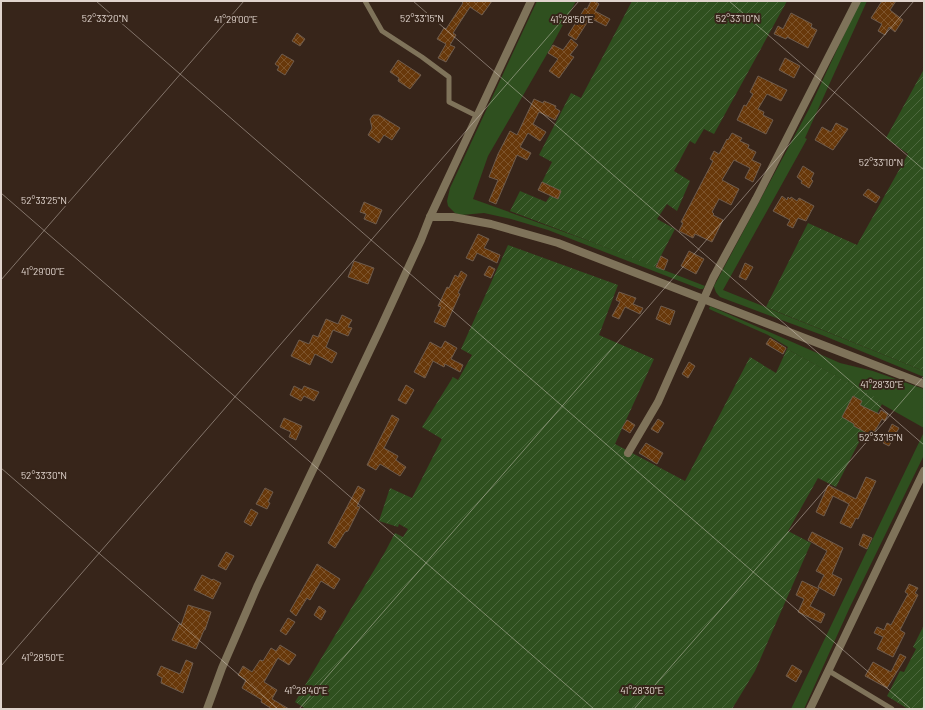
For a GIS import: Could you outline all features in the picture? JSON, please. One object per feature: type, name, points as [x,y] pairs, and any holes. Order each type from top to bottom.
[{"type":"street","points":[[207,709],[222,668],[258,587],[389,309],[530,1]]},
{"type":"street","points":[[628,453],[658,402],[703,299],[857,1]]},
{"type":"street","points":[[430,217],[453,217],[491,224],[558,243],[924,384]]},
{"type":"street","points":[[810,709],[924,471]]},
{"type":"lane","points":[[364,1],[382,31],[422,57],[449,77],[449,102],[477,116]]},
{"type":"lane","points":[[829,671],[892,709]]},
{"type":"green space","points":[[537,1],[576,1],[488,156],[473,199],[592,242],[705,286],[703,289],[548,230],[484,213],[461,215],[455,213],[448,206],[447,201],[450,188]]},
{"type":"green space","points":[[632,1],[787,1],[714,134],[704,129],[695,144],[690,141],[674,171],[690,181],[677,211],[667,204],[657,219],[675,229],[655,267],[510,211],[520,191],[546,202],[550,196],[558,199],[561,191],[542,182],[552,162],[539,155],[571,93],[581,98]]},
{"type":"green space","points":[[860,1],[867,1],[805,138],[807,139],[723,290],[924,371],[924,377],[822,335],[720,297],[714,286],[809,109]]},
{"type":"green space","points":[[924,69],[924,371],[766,307],[808,223],[857,245],[908,154],[886,138]]},
{"type":"green space","points":[[508,245],[618,285],[599,335],[654,359],[615,444],[685,481],[750,357],[776,373],[787,349],[880,400],[878,402],[882,404],[866,434],[858,444],[836,487],[818,478],[788,531],[811,543],[755,671],[732,709],[306,709],[295,702],[395,533],[403,537],[408,529],[399,524],[398,527],[379,521],[390,488],[412,498],[442,439],[422,427],[453,377],[458,380],[472,355],[461,349]]},
{"type":"green space","points":[[710,306],[840,363],[873,371],[924,389],[924,428],[878,402],[879,400],[787,349],[788,347],[768,335],[709,309]]},
{"type":"green space","points":[[924,432],[924,455],[849,609],[804,709],[791,709]]},
{"type":"green space","points":[[924,625],[924,709],[908,709],[887,696],[900,671],[904,672],[916,649],[913,647]]},
{"type":"building","points":[[461,1],[492,1],[482,15],[470,7],[453,33],[456,35],[450,45],[455,47],[446,62],[438,58],[446,44],[437,39],[444,28],[446,29],[463,3]]},
{"type":"building","points":[[591,1],[595,1],[599,4],[595,11],[610,19],[606,26],[590,18],[576,40],[568,35]]},
{"type":"building","points":[[882,1],[896,1],[890,10],[903,20],[895,32],[889,27],[885,35],[878,31],[882,24],[871,18]]},
{"type":"building","points":[[791,13],[812,24],[811,27],[817,30],[808,48],[787,37],[786,39],[774,34],[778,26],[783,29]]},
{"type":"building","points":[[297,33],[305,39],[300,46],[292,41]]},
{"type":"building","points":[[571,39],[578,45],[570,55],[574,57],[559,78],[549,71],[558,59],[548,53],[553,45],[563,50]]},
{"type":"building","points":[[282,54],[294,61],[285,75],[277,70],[279,67],[275,64]]},
{"type":"building","points":[[785,58],[800,66],[794,78],[779,70]]},
{"type":"building","points":[[398,60],[421,75],[410,89],[398,81],[399,78],[390,72]]},
{"type":"building","points":[[758,76],[787,90],[781,101],[767,94],[758,109],[764,112],[763,115],[773,120],[766,134],[737,120],[744,105],[746,106],[753,94],[750,92]]},
{"type":"building","points":[[534,99],[556,106],[555,108],[560,111],[555,120],[539,112],[533,124],[546,132],[540,141],[528,133],[520,147],[531,153],[527,160],[517,155],[496,204],[489,201],[498,180],[489,177],[498,154],[510,131],[517,135]]},
{"type":"building","points":[[373,115],[379,115],[400,128],[392,140],[384,135],[379,143],[368,135],[372,128],[370,119]]},
{"type":"building","points":[[836,123],[848,129],[833,150],[815,140],[822,127],[831,132]]},
{"type":"building","points":[[732,133],[742,138],[740,141],[749,145],[748,148],[756,152],[752,160],[761,164],[753,182],[745,178],[750,168],[734,160],[722,180],[739,189],[731,205],[719,199],[712,212],[714,214],[713,215],[723,220],[712,242],[695,234],[693,238],[679,231],[683,223],[681,222],[713,161],[710,159],[714,151],[719,154]]},
{"type":"building","points":[[803,166],[814,173],[811,179],[813,181],[809,188],[801,183],[802,181],[797,177]]},
{"type":"building","points":[[542,182],[561,191],[558,199],[538,190]]},
{"type":"building","points":[[868,189],[880,197],[876,203],[863,195]]},
{"type":"building","points":[[782,196],[787,200],[788,197],[790,199],[791,197],[797,201],[799,198],[814,206],[806,221],[798,218],[793,228],[787,225],[790,220],[773,211]]},
{"type":"building","points":[[364,202],[382,210],[376,224],[364,219],[366,214],[360,212]]},
{"type":"building","points":[[478,234],[489,239],[484,248],[500,255],[497,263],[477,253],[473,261],[466,258]]},
{"type":"building","points":[[689,251],[704,259],[696,274],[681,266]]},
{"type":"building","points":[[661,256],[668,260],[664,270],[656,267]]},
{"type":"building","points":[[354,261],[374,268],[368,284],[348,277]]},
{"type":"building","points":[[745,263],[753,267],[746,280],[739,277]]},
{"type":"building","points":[[489,266],[495,269],[491,278],[484,275]]},
{"type":"building","points":[[461,271],[467,275],[458,293],[460,294],[445,327],[434,322],[441,307],[438,306],[447,287],[449,288],[455,275],[458,277]]},
{"type":"building","points":[[619,292],[636,298],[633,304],[643,308],[640,314],[625,307],[619,319],[612,316],[620,302],[616,300]]},
{"type":"building","points":[[661,306],[675,311],[670,325],[656,319]]},
{"type":"building","points":[[342,315],[352,320],[348,327],[352,328],[348,336],[333,330],[326,347],[337,353],[332,363],[315,354],[310,365],[291,356],[299,340],[309,344],[313,335],[318,337],[326,319],[338,324]]},
{"type":"building","points":[[770,338],[786,348],[783,354],[766,344]]},
{"type":"building","points":[[445,341],[457,348],[451,359],[463,365],[460,372],[445,364],[444,367],[433,361],[425,378],[414,372],[430,342],[441,348]]},
{"type":"building","points":[[689,362],[695,366],[688,378],[682,374]]},
{"type":"building","points":[[406,385],[414,390],[406,404],[398,400]]},
{"type":"building","points":[[294,386],[302,390],[304,386],[319,392],[314,401],[304,396],[301,401],[290,395]]},
{"type":"building","points":[[853,396],[862,401],[860,405],[879,414],[881,410],[888,414],[885,421],[882,419],[872,436],[842,417]]},
{"type":"building","points":[[392,415],[399,419],[384,448],[398,456],[396,460],[406,467],[400,476],[380,464],[376,470],[367,465]]},
{"type":"building","points":[[284,418],[302,426],[296,440],[289,437],[291,432],[280,427]]},
{"type":"building","points":[[658,419],[664,423],[658,433],[651,429]]},
{"type":"building","points":[[627,420],[635,425],[630,433],[622,428]]},
{"type":"building","points":[[892,424],[899,428],[889,446],[883,443]]},
{"type":"building","points":[[646,443],[663,453],[657,464],[639,453]]},
{"type":"building","points":[[866,477],[876,481],[858,519],[856,518],[851,528],[840,523],[849,504],[833,496],[824,516],[816,512],[828,485],[856,499]]},
{"type":"building","points":[[358,486],[365,490],[357,506],[360,507],[348,531],[345,532],[335,548],[328,543]]},
{"type":"building","points":[[265,488],[273,492],[268,502],[270,503],[267,509],[256,504]]},
{"type":"building","points":[[251,509],[258,513],[251,526],[244,522]]},
{"type":"building","points":[[812,532],[843,548],[832,574],[842,579],[834,596],[818,587],[824,575],[816,571],[827,551],[808,540]]},
{"type":"building","points":[[863,534],[872,538],[867,549],[859,545]]},
{"type":"building","points":[[226,552],[234,556],[226,570],[218,566]]},
{"type":"building","points":[[317,564],[340,579],[334,589],[321,581],[310,600],[307,598],[296,616],[290,611]]},
{"type":"building","points":[[202,575],[221,583],[213,599],[194,590]]},
{"type":"building","points":[[802,581],[819,589],[810,606],[825,614],[821,623],[798,612],[804,599],[796,595]]},
{"type":"building","points":[[909,584],[918,588],[915,593],[918,595],[900,630],[905,633],[893,657],[877,649],[883,637],[874,633],[877,627],[884,630],[887,623],[891,625],[908,594],[905,592]]},
{"type":"building","points":[[188,605],[211,612],[205,630],[196,649],[172,640],[179,624],[181,625]]},
{"type":"building","points":[[319,606],[326,611],[321,620],[314,615]]},
{"type":"building","points":[[288,618],[295,622],[286,635],[280,631]]},
{"type":"building","points":[[280,645],[296,655],[289,665],[278,658],[264,682],[277,690],[272,699],[289,709],[272,709],[261,702],[262,700],[242,688],[246,680],[238,675],[243,666],[252,672],[260,660],[263,661],[271,648],[276,651]]},
{"type":"building","points":[[900,654],[906,657],[887,688],[865,676],[873,662],[891,672]]},
{"type":"building","points":[[186,660],[193,663],[183,693],[161,683],[162,678],[157,675],[161,666],[180,674]]},
{"type":"building","points":[[792,665],[802,671],[796,682],[786,676]]}]
